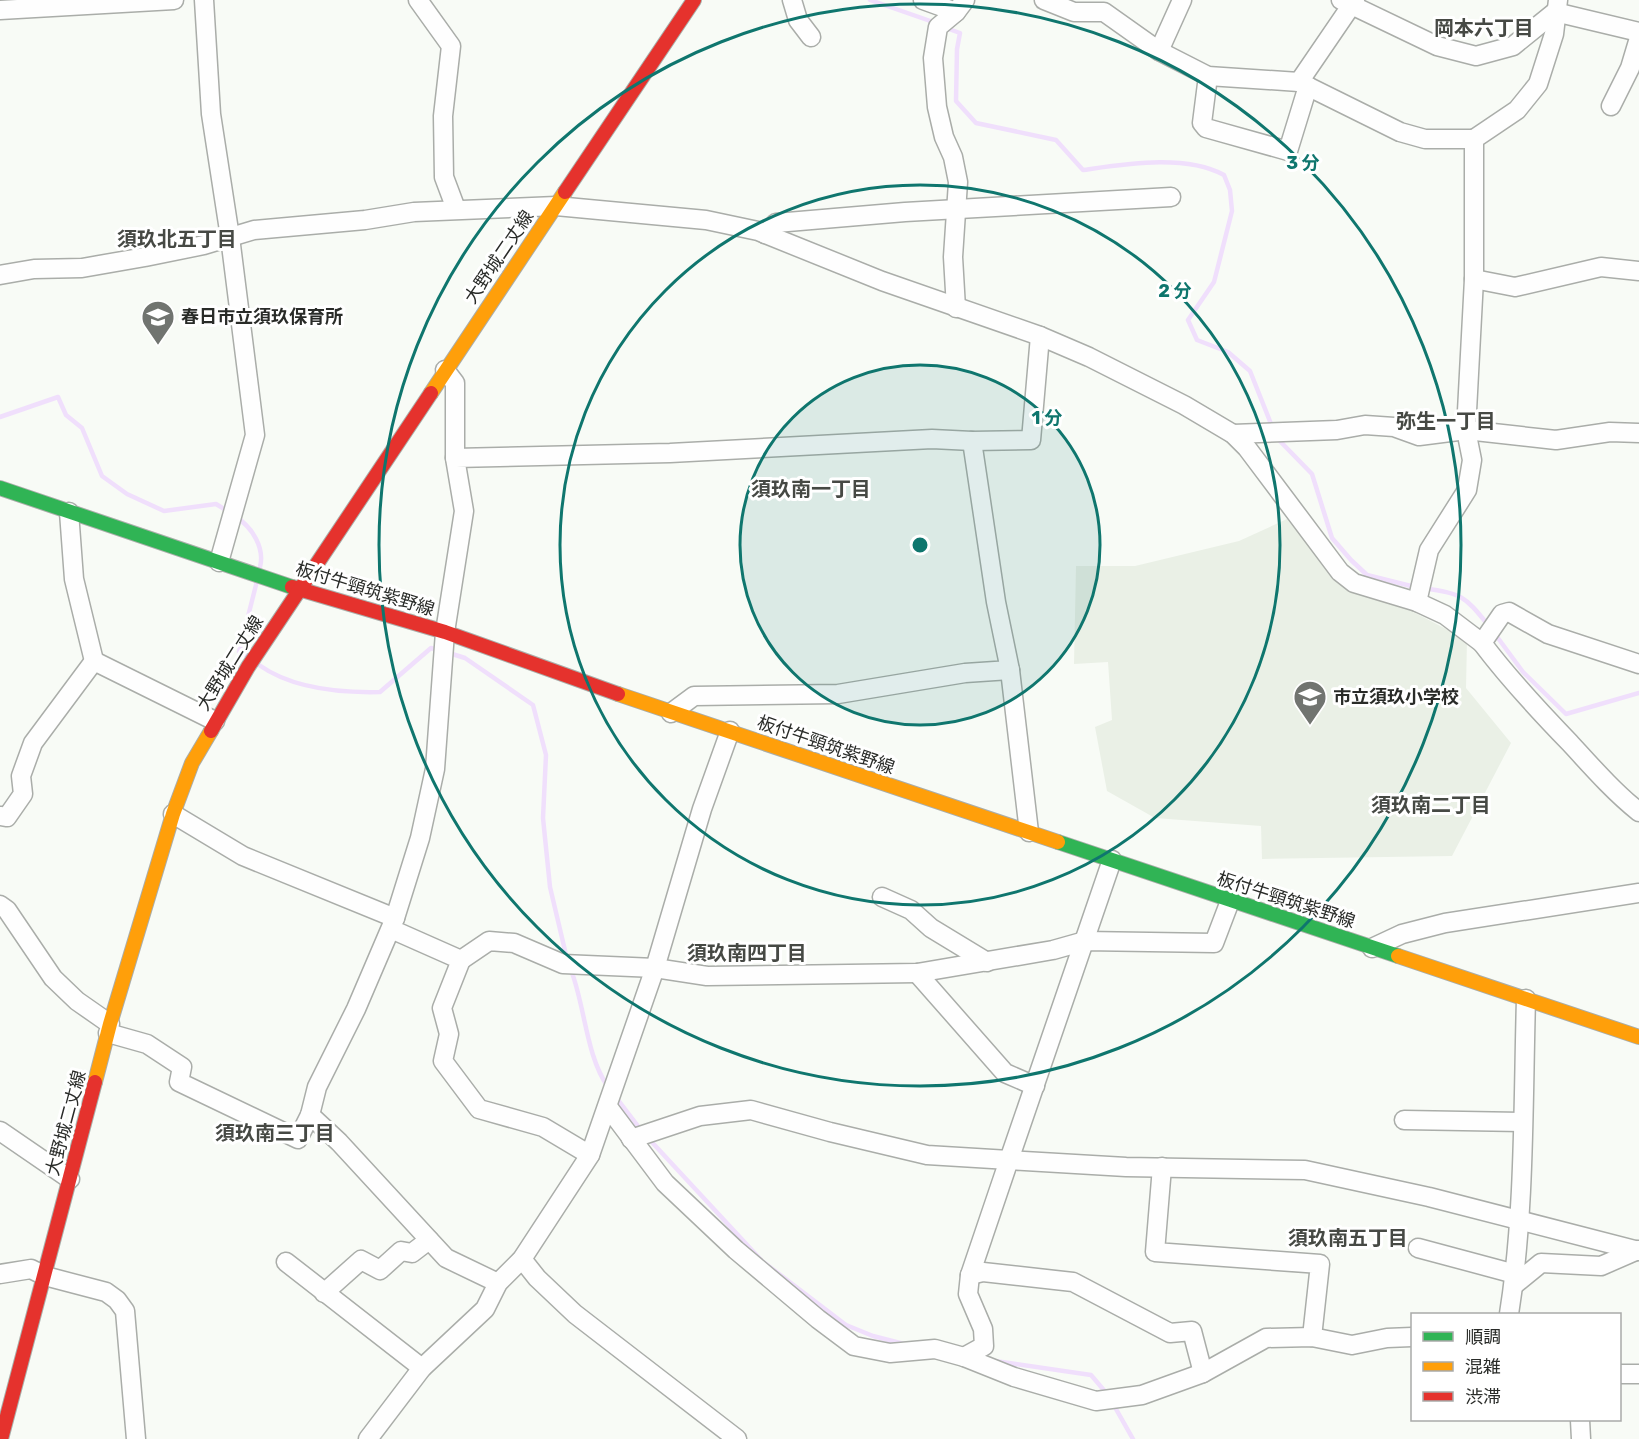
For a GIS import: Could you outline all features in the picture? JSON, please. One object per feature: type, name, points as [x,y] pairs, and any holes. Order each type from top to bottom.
[{"type":"main road","name":"大野城二丈線","points":[[0,1439],[109,1028],[173,814],[192,763],[215,721],[299,589],[694,0]]},
{"type":"main road","name":"板付牛頸筑紫野線","points":[[0,488],[299,589],[445,632],[671,713],[1639,1037]]},
{"type":"street","points":[[0,10],[174,0]]},
{"type":"street","points":[[204,0],[211,114],[230,237],[255,435],[219,562]]},
{"type":"street","points":[[418,0],[451,46],[443,116],[444,177],[456,209]]},
{"type":"street","points":[[792,0],[798,20],[811,37]]},
{"type":"street","points":[[923,0],[960,6]]},
{"type":"street","points":[[1044,0],[1074,12],[1104,12],[1160,51],[1208,76],[1304,84],[1400,132],[1425,140],[1474,139],[1517,110],[1539,84],[1554,34],[1557,6]]},
{"type":"street","points":[[1160,51],[1182,0]]},
{"type":"street","points":[[1208,76],[1202,123],[1206,128],[1288,151],[1304,84],[1349,2],[1437,46],[1476,56],[1513,46],[1557,6]]},
{"type":"street","points":[[956,308],[953,257],[958,182],[953,157],[944,137],[937,107],[933,58],[938,27],[960,6]]},
{"type":"street","points":[[1557,6],[1639,32]]},
{"type":"street","points":[[1611,106],[1630,68],[1639,38]]},
{"type":"street","points":[[1417,602],[1429,550],[1467,490],[1472,460],[1466,430],[1474,279],[1474,139]]},
{"type":"street","points":[[765,234],[776,223],[905,212],[1171,197]]},
{"type":"street","points":[[0,274],[34,269],[82,268],[204,245],[254,230],[456,209],[556,206],[706,220],[765,234],[956,308],[1040,336],[1089,357],[1184,405],[1233,434],[1247,448],[1340,572],[1354,583],[1417,602],[1485,638],[1503,671],[1593,768],[1639,812]]},
{"type":"street","points":[[1474,279],[1515,286],[1601,267],[1639,271]]},
{"type":"street","points":[[455,458],[670,453],[933,439],[1031,440],[1040,336]]},
{"type":"street","points":[[0,904],[7,910],[52,978],[109,1028],[147,1044],[182,1067],[179,1082],[298,1139],[310,1115],[317,1087],[356,1009],[393,923],[420,838],[435,769],[445,632],[464,511],[455,458],[455,383],[445,370]]},
{"type":"street","points":[[1233,434],[1337,430],[1365,424],[1394,427],[1419,436],[1466,430],[1556,440],[1610,432],[1639,433]]},
{"type":"street","points":[[972,441],[996,602],[1010,669],[1029,832]]},
{"type":"street","points":[[69,512],[74,579],[94,661],[215,721]]},
{"type":"street","points":[[1485,638],[1502,614],[1509,612],[1548,634],[1639,664]]},
{"type":"street","points":[[0,816],[7,817],[23,794],[21,776],[33,743],[94,661]]},
{"type":"street","points":[[671,713],[694,696],[838,694],[964,673],[1010,669]]},
{"type":"street","points":[[372,1437],[422,1368],[484,1309],[498,1283],[522,1259],[590,1155],[655,968],[702,809],[730,732]]},
{"type":"street","points":[[173,814],[243,856],[393,923],[462,960]]},
{"type":"street","points":[[964,1357],[984,1346],[983,1329],[968,1294],[970,1275],[1112,861]]},
{"type":"street","points":[[1372,948],[1402,934],[1445,923],[1639,893]]},
{"type":"street","points":[[882,897],[911,910],[931,928],[987,962]]},
{"type":"street","points":[[590,1155],[543,1127],[479,1109],[443,1060],[449,1034],[442,1008],[462,960],[489,941],[514,943],[563,964],[655,968],[706,976],[918,974],[1053,950],[1085,941],[1214,943],[1230,901]]},
{"type":"street","points":[[918,974],[1005,1073],[1035,1086]]},
{"type":"street","points":[[1509,1313],[1519,1220],[1526,999]]},
{"type":"street","points":[[608,1107],[665,1183],[735,1250],[854,1346],[890,1353],[935,1349],[964,1357],[1014,1377],[1096,1401],[1142,1395],[1203,1373],[1266,1338],[1312,1337],[1352,1345],[1411,1336]]},
{"type":"street","points":[[631,1139],[700,1116],[751,1110],[927,1155],[1162,1167],[1305,1170],[1429,1197],[1639,1250]]},
{"type":"street","points":[[310,1115],[339,1142],[446,1258],[498,1283]]},
{"type":"street","points":[[1404,1120],[1522,1122]]},
{"type":"street","points":[[0,1131],[70,1179]]},
{"type":"street","points":[[1162,1167],[1155,1252],[1320,1264],[1312,1337]]},
{"type":"street","points":[[324,1293],[361,1260],[380,1270],[401,1251],[412,1253],[429,1240]]},
{"type":"street","points":[[1418,1248],[1514,1279],[1541,1263],[1601,1266],[1639,1250]]},
{"type":"street","points":[[522,1259],[537,1278],[575,1314],[734,1438]]},
{"type":"street","points":[[285,1262],[422,1368]]},
{"type":"street","points":[[0,1274],[31,1269],[45,1276],[106,1292],[117,1300],[125,1311],[136,1439]]},
{"type":"street","points":[[970,1275],[983,1272],[1073,1282],[1170,1333],[1192,1331],[1203,1373]]},
{"type":"street","points":[[1621,1374],[1639,1374]]},
{"type":"street","points":[[1581,1421],[1581,1439]]},
{"type":"shaded area","points":[[1287,519],[1339,583],[1400,605],[1467,640],[1466,688],[1511,743],[1452,856],[1262,859],[1261,826],[1155,818],[1107,791],[1095,727],[1112,720],[1108,662],[1074,664],[1076,566],[1135,566],[1239,541]]},
{"type":"waterway","points":[[870,0],[936,23]]},
{"type":"waterway","points":[[946,28],[960,33],[957,49],[956,101],[976,123],[1056,140],[1083,170],[1155,162],[1192,165],[1224,175],[1230,190],[1232,211],[1214,282],[1188,320],[1197,340],[1228,352],[1250,371],[1273,429]]},
{"type":"waterway","points":[[0,417],[58,397],[66,415],[82,428],[102,476],[127,494],[164,511],[216,504],[229,512]]},
{"type":"waterway","points":[[1276,437],[1312,474],[1332,538],[1351,560],[1367,575],[1415,587]]},
{"type":"waterway","points":[[236,517],[252,532],[259,545],[260,567]]},
{"type":"waterway","points":[[245,655],[239,652],[257,581]]},
{"type":"waterway","points":[[1423,588],[1454,594],[1473,607],[1488,625]]},
{"type":"waterway","points":[[1495,634],[1523,672],[1566,714],[1639,693]]},
{"type":"waterway","points":[[259,665],[287,679],[317,688],[349,692],[380,692],[431,648],[438,650]]},
{"type":"waterway","points":[[449,653],[465,658],[533,705],[546,755],[543,818],[550,887],[567,959]]},
{"type":"waterway","points":[[571,970],[590,1046],[608,1087]]},
{"type":"waterway","points":[[615,1096],[641,1130]]},
{"type":"waterway","points":[[649,1139],[762,1261],[846,1325],[873,1336],[904,1344]]},
{"type":"waterway","points":[[995,1361],[1091,1375],[1108,1395]]},
{"type":"waterway","points":[[1112,1402],[1133,1439]]},
{"type":"traffic: fast","points":[[0,488],[292,587]]},
{"type":"traffic: fast","points":[[1058,842],[1398,956]]},
{"type":"traffic: slow","points":[[431,393],[565,192]]},
{"type":"traffic: slow","points":[[618,694],[1058,842]]},
{"type":"traffic: slow","points":[[95,1082],[110,1024],[173,814],[192,763],[211,731]]},
{"type":"traffic: slow","points":[[1398,956],[1639,1037]]},
{"type":"traffic: jam","points":[[565,192],[694,0]]},
{"type":"traffic: jam","points":[[211,731],[248,667],[431,393]]},
{"type":"traffic: jam","points":[[292,587],[445,632],[618,694]]},
{"type":"traffic: jam","points":[[1,1439],[95,1082]]},
{"type":"place","name":"春日市立須玖保育所","points":[[158,346]]},
{"type":"place","name":"市立須玖小学校","points":[[1310,726]]},
{"type":"district","name":"岡本六丁目","points":[[1484,28]]},
{"type":"district","name":"須玖北五丁目","points":[[177,239]]},
{"type":"district","name":"弥生一丁目","points":[[1446,421]]},
{"type":"district","name":"須玖南一丁目","points":[[811,489]]},
{"type":"district","name":"須玖南二丁目","points":[[1431,805]]},
{"type":"district","name":"須玖南四丁目","points":[[747,953]]},
{"type":"district","name":"須玖南三丁目","points":[[275,1133]]},
{"type":"district","name":"須玖南五丁目","points":[[1348,1238]]}]
